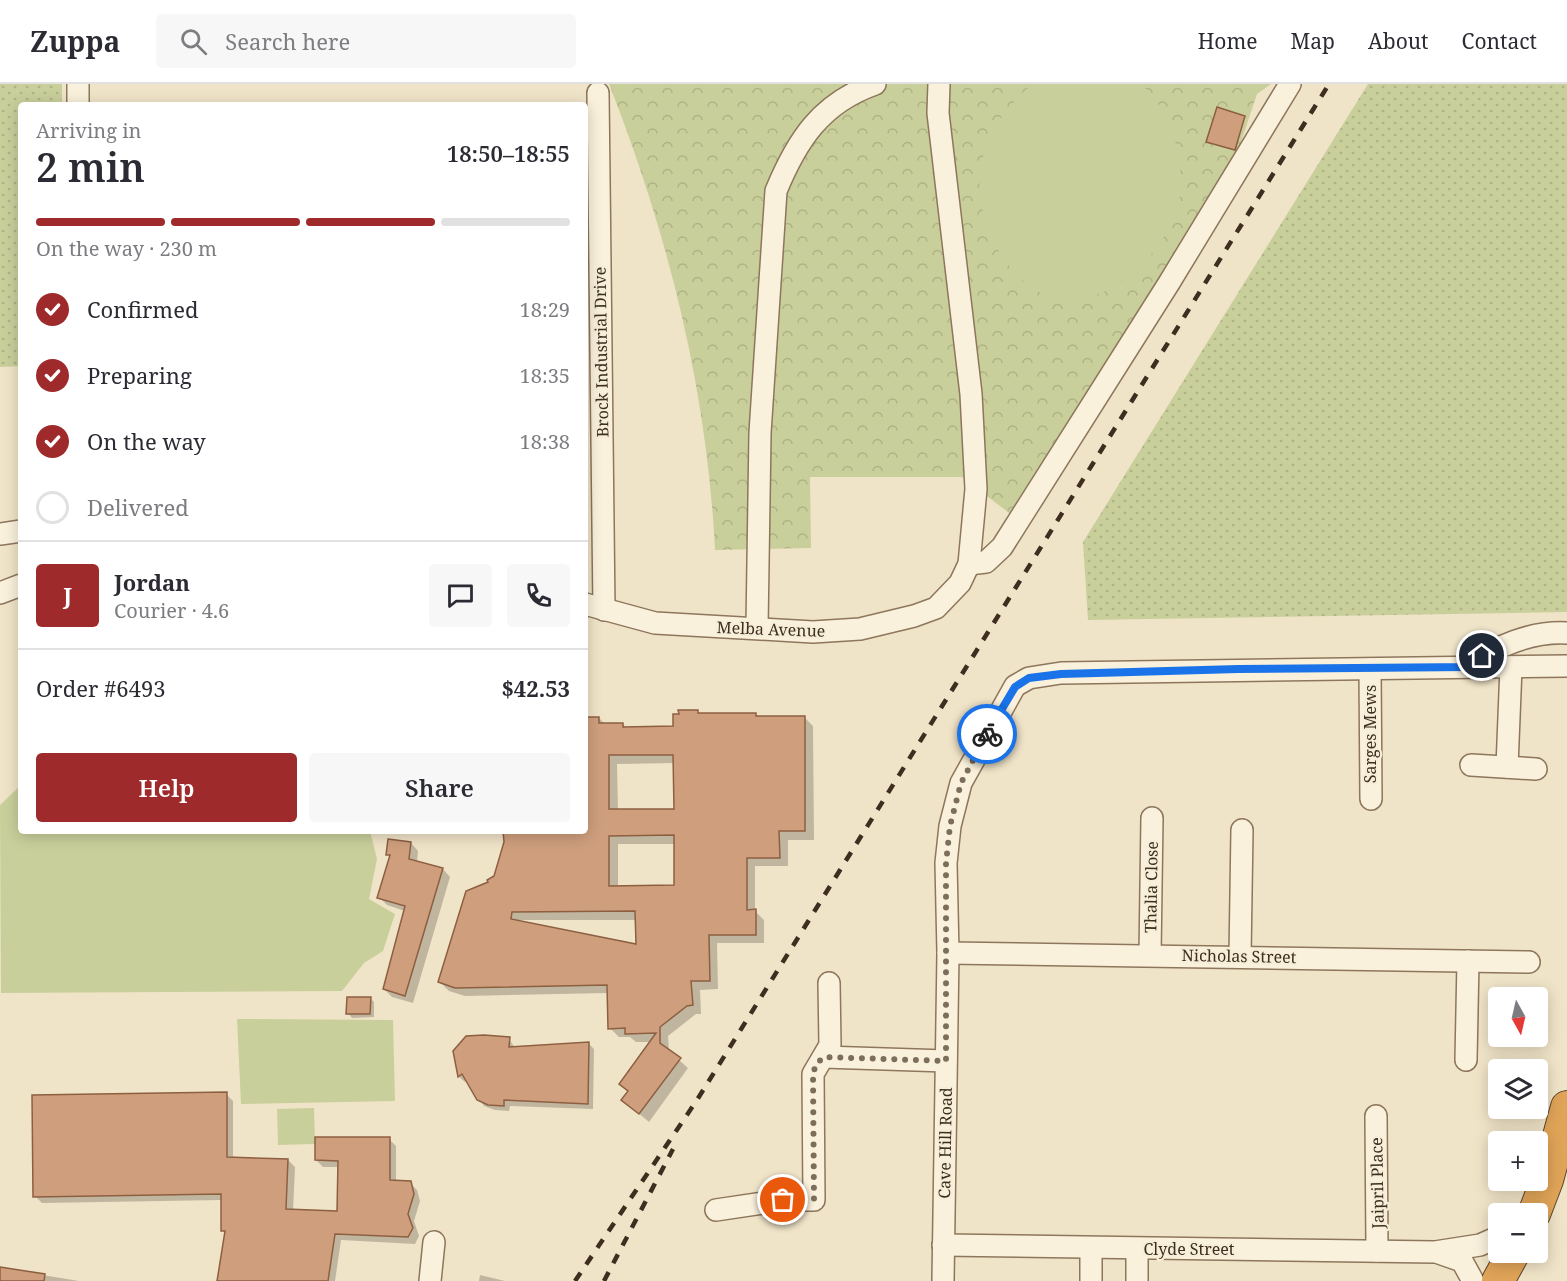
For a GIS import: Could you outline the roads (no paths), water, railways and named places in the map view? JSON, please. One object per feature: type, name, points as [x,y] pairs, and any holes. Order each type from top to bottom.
[{"type":"highway","points":[[1538,1203],[1550,1170],[1567,1107]]},
{"type":"highway","points":[[1498,1281],[1508,1263]]},
{"type":"street","points":[[78,84],[78,102]]},
{"type":"street","points":[[757,627],[760,443],[776,190],[790,156],[813,124],[841,100],[875,84]]},
{"type":"street","points":[[939,84],[938,113],[972,418],[976,489],[969,564],[986,562],[1002,547],[1169,283],[1290,84]]},
{"type":"street","name":"Brock Industrial Drive","points":[[595,607],[598,93]]},
{"type":"street","points":[[0,534],[18,531]]},
{"type":"street","name":"Melba Avenue","points":[[595,607],[676,625],[757,627],[813,632],[860,629],[914,616],[936,608],[960,583],[969,564]]},
{"type":"street","points":[[0,593],[18,586]]},
{"type":"street","points":[[1469,667],[1495,649],[1523,639],[1567,633]]},
{"type":"street","points":[[1370,669],[1567,666]]},
{"type":"street","points":[[1507,766],[1511,667]]},
{"type":"street","name":"Cave Hill Road","points":[[944,1281],[948,953],[946,863],[950,826],[961,783],[1009,695],[1015,687],[1029,678],[1061,674],[1370,669]]},
{"type":"street","name":"Sarges Mews","points":[[1370,669],[1371,799]]},
{"type":"street","points":[[1471,765],[1536,768]]},
{"type":"street","name":"Thalia Close","points":[[1150,955],[1152,818]]},
{"type":"street","points":[[1240,956],[1242,830]]},
{"type":"street","name":"Nicholas Street","points":[[948,953],[1529,962]]},
{"type":"street","points":[[1466,1060],[1468,961]]},
{"type":"street","points":[[716,1210],[783,1200],[814,1200],[813,1074],[816,1064],[824,1057],[830,1045],[829,983]]},
{"type":"street","points":[[824,1057],[946,1061]]},
{"type":"street","name":"Jaipril Place","points":[[1376,1116],[1377,1251]]},
{"type":"street","name":"Clyde Street","points":[[943,1245],[1435,1252],[1480,1245],[1488,1241]]},
{"type":"street","points":[[430,1281],[434,1242]]},
{"type":"street","points":[[1091,1248],[1091,1281]]},
{"type":"street","points":[[1137,1249],[1137,1281]]},
{"type":"street","name":"Clyde Street","points":[[1435,1252],[1462,1261],[1473,1281]]},
{"type":"railway","points":[[575,1281],[697,1100],[1329,84]]},
{"type":"railway","points":[[604,1281],[673,1149]]}]
